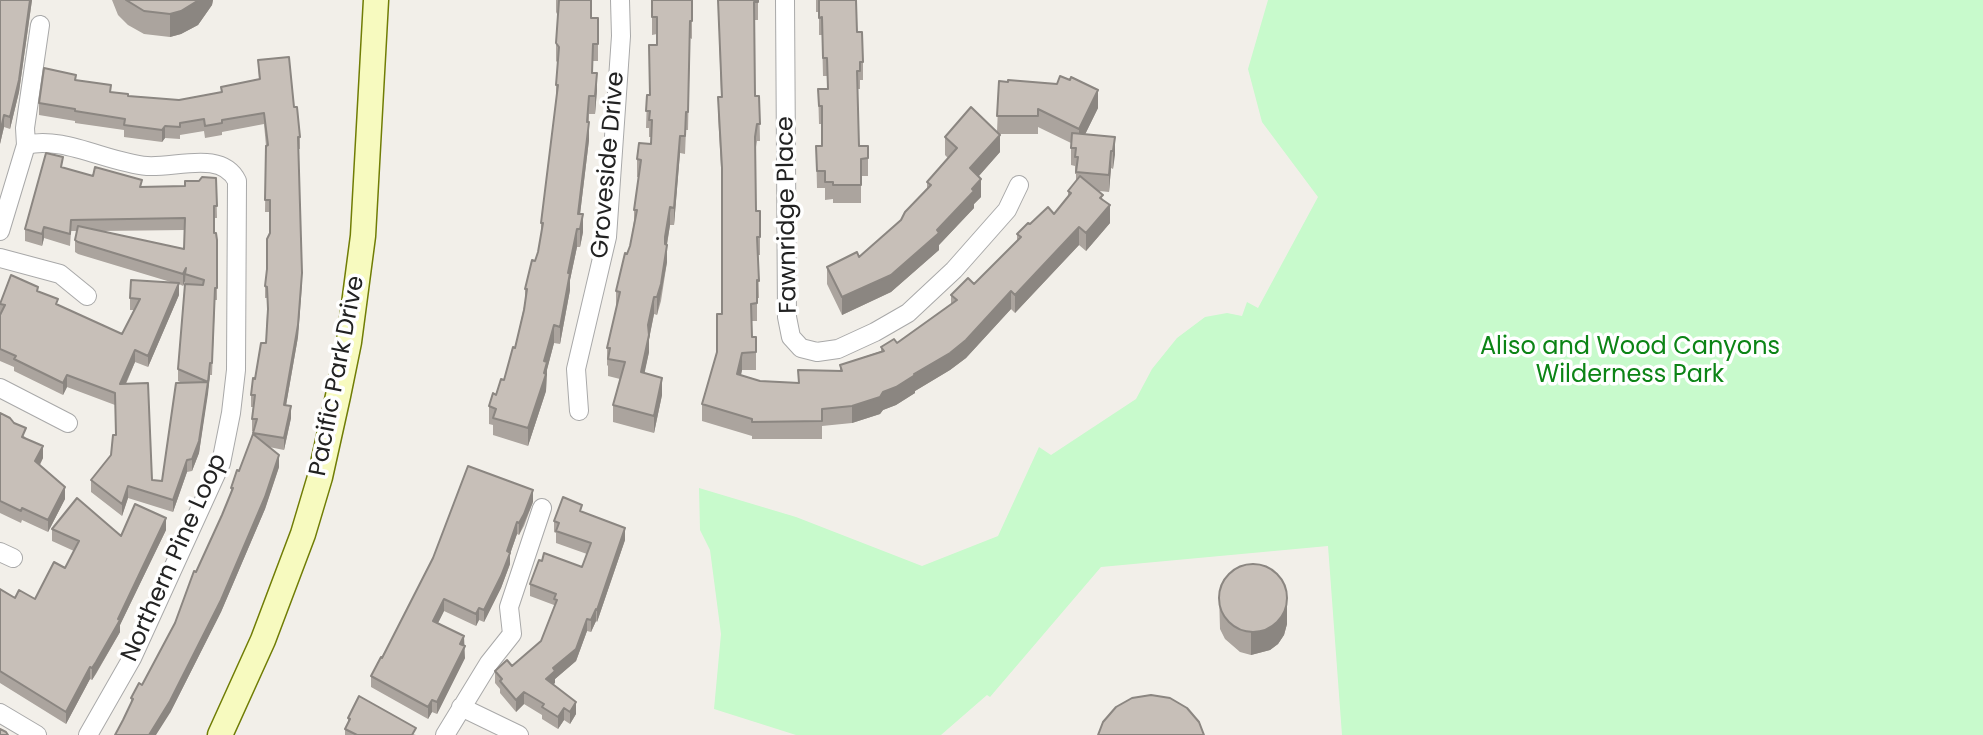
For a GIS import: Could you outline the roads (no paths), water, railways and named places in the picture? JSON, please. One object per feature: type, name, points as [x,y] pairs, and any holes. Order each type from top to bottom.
[{"type":"main road","name":"Pacific Park Drive","points":[[220,735],[263,640],[303,534],[320,477],[338,396],[349,342],[363,236],[376,0]]},
{"type":"street","name":"Groveside Drive","points":[[579,411],[576,369],[607,237],[621,36],[621,0]]},
{"type":"street","name":"Fawnridge Place","points":[[785,0],[787,317],[790,337],[801,348],[817,352],[838,349],[908,313],[954,270],[1007,211],[1019,185]]},
{"type":"street","points":[[0,231],[26,145],[25,128],[40,25]]},
{"type":"street","name":"Northern Pine Loop","points":[[26,145],[37,142],[58,144],[111,160],[147,166],[213,162],[233,172],[237,181],[236,370],[221,463],[132,658],[89,735]]},
{"type":"street","points":[[0,258],[60,274],[87,296]]},
{"type":"street","points":[[0,388],[68,423]]},
{"type":"street","points":[[445,735],[489,663],[512,634],[509,607],[542,508]]},
{"type":"street","points":[[461,707],[519,735]]},
{"type":"street","points":[[0,713],[37,735]]},
{"type":"park label","name":"Aliso and Wood Canyons Wilderness Park","points":[[1630,362]]}]
